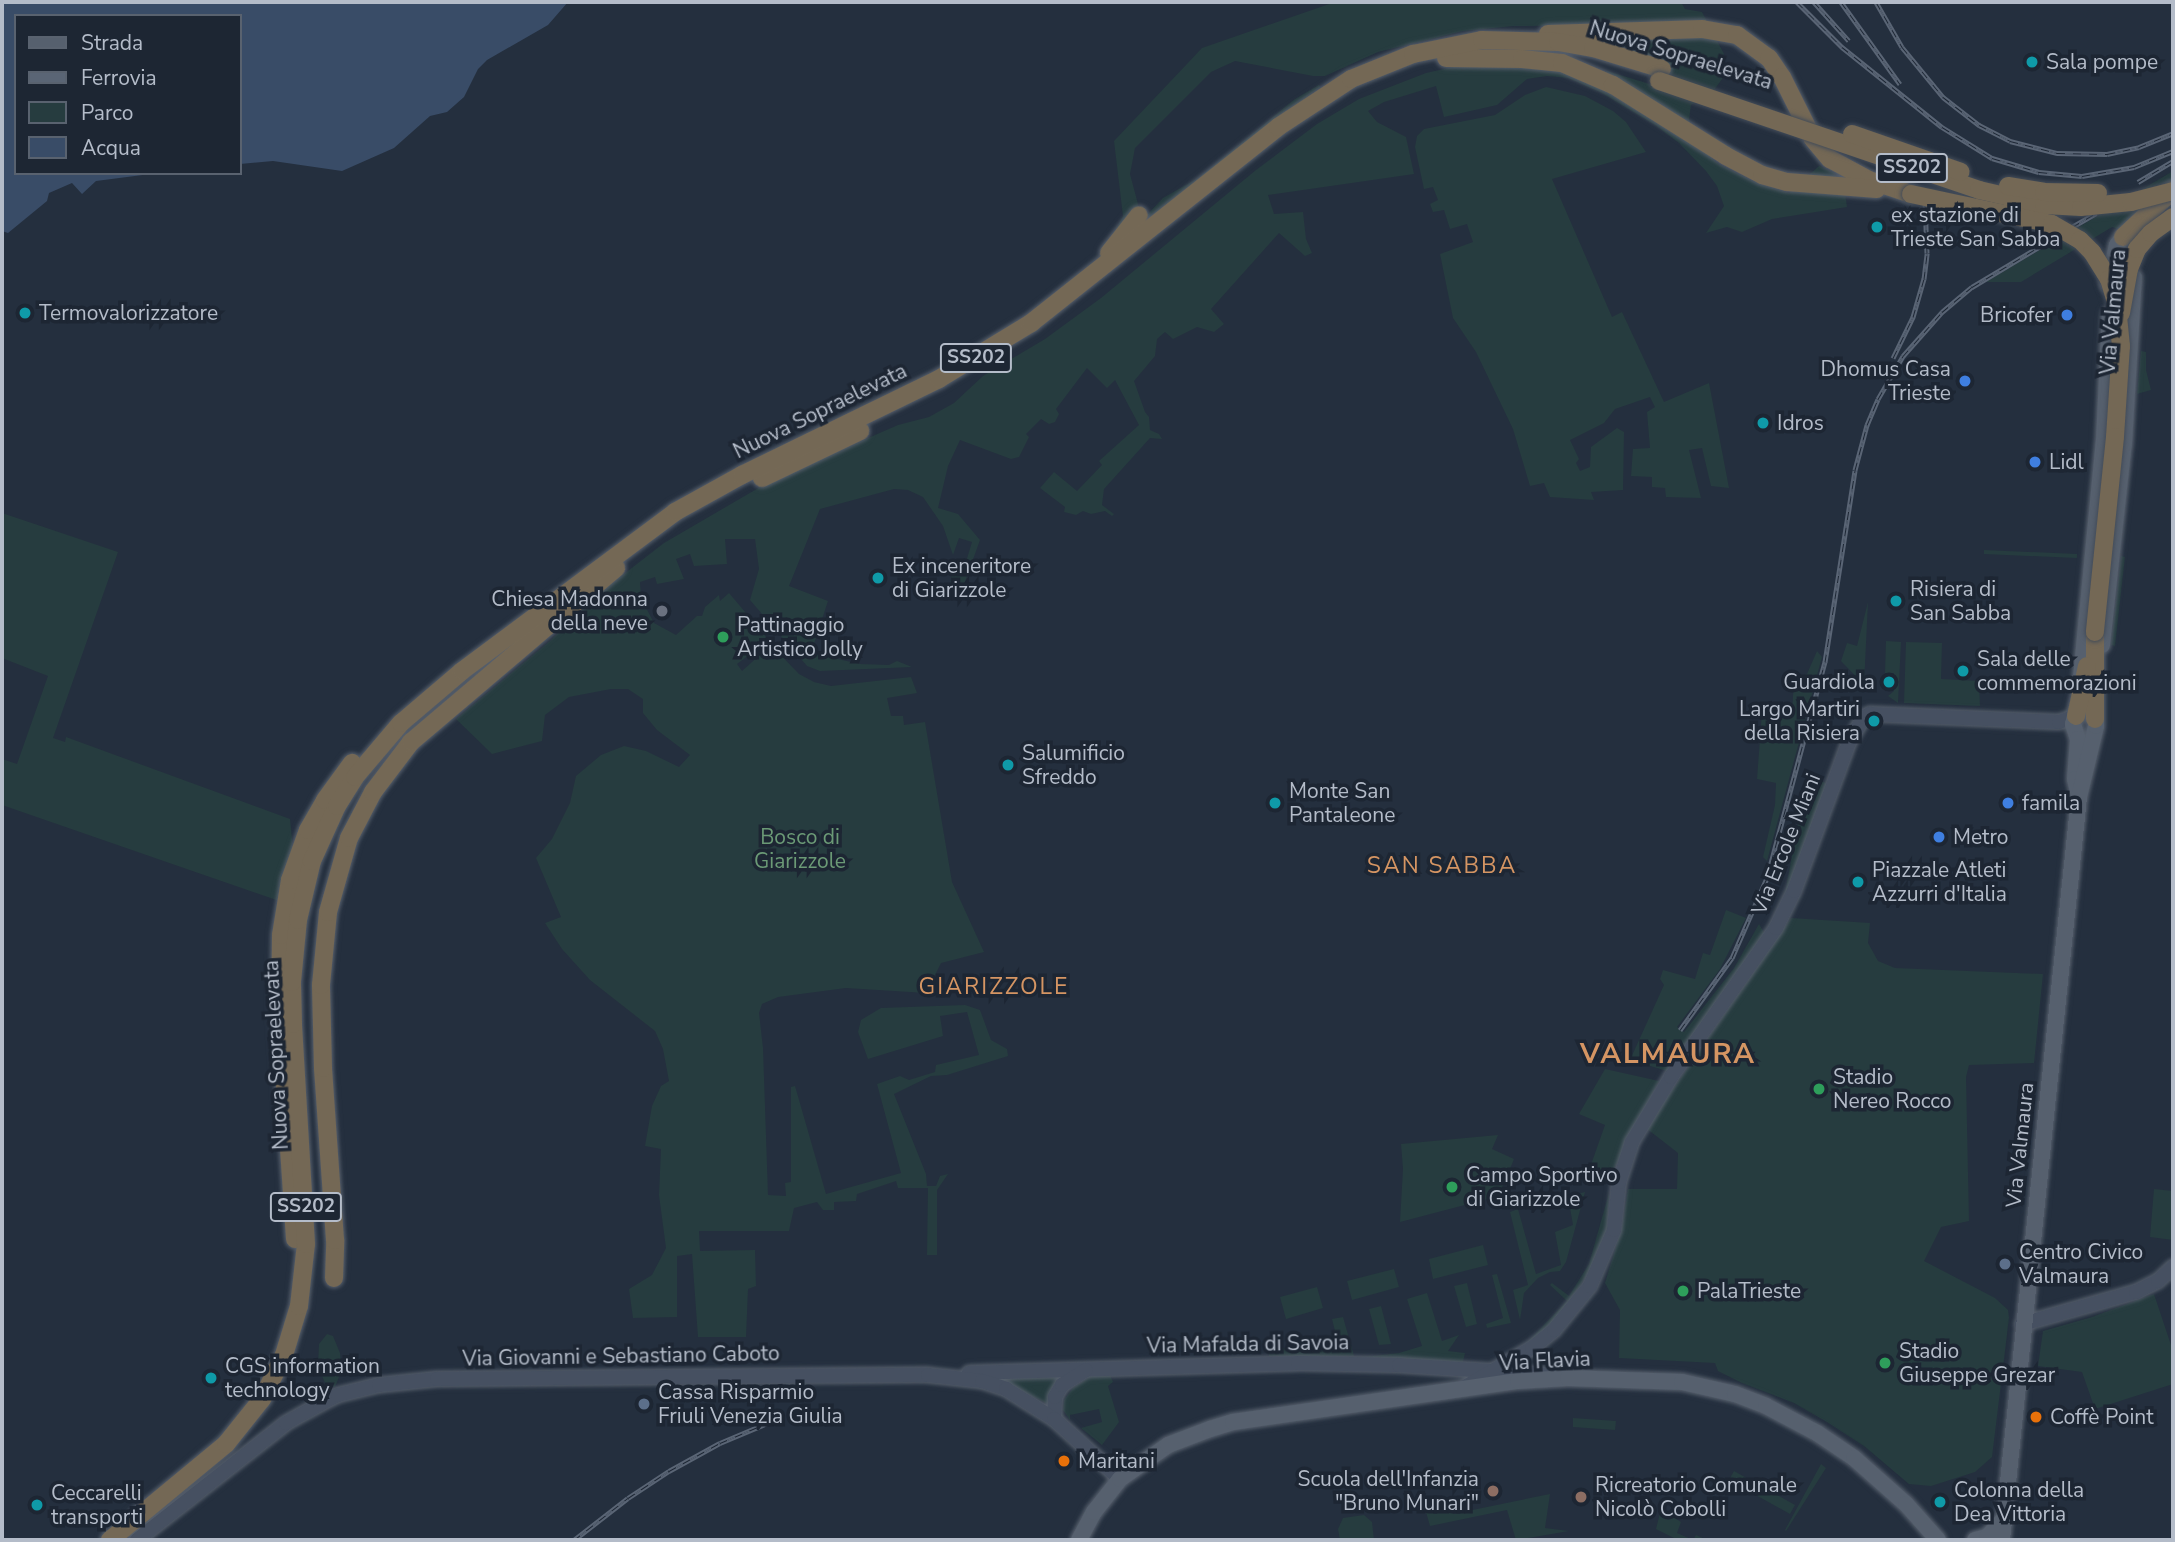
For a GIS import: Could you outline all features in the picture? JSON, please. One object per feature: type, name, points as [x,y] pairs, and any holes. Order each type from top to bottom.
[{"type":"highway","points":[[1482,40],[1586,31],[1711,30],[1737,35],[1755,45],[1769,58],[1782,77],[1813,139],[1830,159],[1869,180],[1912,194]]},
{"type":"highway","name":"Nuova Sopraelevata","points":[[110,1540],[208,1461],[241,1427],[262,1399],[292,1333],[306,1244],[293,1024],[294,954],[298,920],[312,861],[336,806],[369,746],[462,671],[676,512],[742,475],[939,379],[1031,323],[1307,106],[1351,79],[1413,54],[1482,40],[1558,42],[1593,48],[1660,75],[1979,190],[2032,203],[2081,207],[2108,205],[2173,190]]},
{"type":"highway","name":"Nuova Sopraelevata","points":[[129,1540],[215,1470],[257,1426],[285,1380],[303,1338],[315,1279],[318,1242],[305,1023],[305,956],[309,922],[336,806],[434,709],[616,568],[712,503],[944,389],[1008,353],[1076,305],[1314,115],[1380,78],[1446,58],[1484,52],[1554,54],[1660,75],[2009,186],[2081,195],[2132,190],[2173,179]]},
{"type":"highway","points":[[1322,80],[1394,53],[1413,54]]},
{"type":"highway","points":[[1446,58],[1522,59],[1562,63],[1612,85],[1726,156],[1762,175],[1787,182],[1912,194],[2027,216],[2068,231],[2092,252],[2102,266],[2109,279],[2119,320]]},
{"type":"highway","points":[[2123,237],[2173,190]]},
{"type":"highway","points":[[1031,323],[1064,289],[1112,251],[1139,215]]},
{"type":"highway","points":[[2083,726],[2115,437],[2119,320],[2129,269],[2137,249],[2151,233],[2173,217]]},
{"type":"highway","points":[[334,1278],[333,1197],[321,1014],[328,912],[341,859],[358,818],[390,767],[411,742],[616,568]]},
{"type":"highway","points":[[297,1263],[280,1016],[281,935],[297,857],[336,806]]},
{"type":"main road","name":"Via Valmaura","points":[[2002,1540],[2022,1324],[2079,797],[2075,779],[2083,726],[2124,443],[2134,278],[2144,246],[2134,238],[2123,237],[2108,273],[2111,335],[2083,726]]},
{"type":"main road","name":"Via Flavia","points":[[1079,1540],[1088,1522],[1120,1479],[1168,1445],[1233,1422],[1518,1381],[1569,1378],[1682,1382],[1735,1394],[1766,1406],[1817,1433],[1854,1458],[1906,1504],[1938,1540]]},
{"type":"main road","points":[[1975,1540],[1987,1537],[2004,1519]]},
{"type":"street","name":"Via Ercole Miani","points":[[1461,1390],[1532,1348],[1554,1330],[1590,1286],[1614,1230],[1619,1182],[1632,1142],[1671,1077],[1776,928],[1794,891],[1849,742],[1864,717],[1871,714],[2059,722],[2083,726]]},
{"type":"street","points":[[2022,1324],[2136,1292],[2158,1281],[2173,1267]]},
{"type":"street","points":[[1532,1348],[1531,1364],[1536,1373]]},
{"type":"street","name":"Via Mafalda di Savoia","points":[[928,1375],[1298,1363],[1495,1370],[1569,1378]]},
{"type":"street","points":[[1055,1419],[1055,1397],[1062,1385],[1090,1368]]},
{"type":"street","name":"Via Giovanni e Sebastiano Caboto","points":[[137,1540],[286,1423],[338,1395],[379,1385],[437,1378],[928,1375],[994,1385],[1029,1401],[1055,1419],[1120,1479]]},
{"type":"green space","name":"Bosco di Giarizzole","points":[[1335,2],[1681,2],[1685,9],[1702,12],[1724,54],[1722,79],[1712,93],[1691,105],[1689,120],[1697,144],[1718,164],[1757,183],[1789,193],[1819,166],[1834,173],[1845,193],[1847,207],[1772,219],[1742,232],[1727,227],[1706,233],[1724,206],[1717,186],[1706,171],[1679,143],[1655,125],[1602,93],[1568,78],[1547,76],[1527,79],[1497,105],[1444,117],[1436,86],[1384,102],[1368,111],[1377,122],[1406,137],[1414,174],[1268,195],[1274,214],[1303,212],[1306,239],[1312,253],[1305,256],[1279,233],[1211,309],[1224,324],[1214,332],[1197,327],[1173,339],[1165,332],[1157,339],[1155,356],[1134,381],[1149,417],[1150,430],[1159,434],[1162,439],[1150,438],[1104,489],[1102,505],[1114,514],[1112,516],[1105,511],[1091,514],[1083,511],[1076,515],[1064,512],[1065,507],[1040,488],[1054,472],[1077,491],[1102,465],[1099,461],[1139,425],[1115,380],[1107,388],[1087,368],[1056,409],[1059,414],[1055,422],[1049,424],[1041,419],[1026,434],[1029,437],[1019,457],[1011,459],[960,440],[948,466],[938,508],[958,514],[980,540],[962,590],[950,585],[954,562],[965,565],[972,542],[959,538],[953,555],[943,526],[923,497],[908,490],[894,489],[820,509],[789,586],[828,601],[811,653],[860,664],[889,665],[897,661],[912,667],[820,671],[807,666],[750,600],[759,569],[755,539],[725,539],[727,564],[694,566],[690,554],[676,559],[684,579],[657,584],[655,577],[640,582],[641,598],[654,623],[676,635],[697,616],[702,616],[705,607],[719,595],[720,601],[729,593],[769,640],[737,664],[742,671],[771,645],[799,674],[814,682],[831,686],[911,677],[917,693],[887,698],[891,716],[903,716],[904,725],[925,722],[952,882],[984,952],[941,963],[926,993],[846,988],[778,997],[762,1004],[759,1013],[763,1048],[768,1195],[786,1196],[785,1183],[791,1182],[791,1087],[795,1086],[826,1194],[901,1173],[877,1084],[900,1076],[909,1080],[935,1072],[936,1065],[979,1055],[967,1012],[940,1016],[943,1036],[868,1059],[858,1032],[861,1020],[881,1008],[965,1005],[980,1010],[991,1040],[1007,1049],[1008,1056],[947,1075],[931,1076],[894,1094],[926,1174],[927,1186],[936,1186],[940,1176],[948,1174],[937,1190],[937,1255],[927,1255],[928,1188],[898,1188],[896,1181],[857,1194],[856,1201],[834,1202],[834,1210],[823,1210],[817,1202],[794,1208],[789,1231],[699,1231],[700,1251],[755,1250],[756,1286],[748,1289],[746,1337],[698,1337],[692,1254],[677,1256],[677,1317],[633,1318],[629,1289],[652,1275],[666,1248],[659,1195],[661,1149],[645,1146],[652,1106],[661,1086],[669,1081],[663,1049],[655,1031],[590,980],[562,949],[545,923],[561,917],[536,858],[552,839],[570,803],[576,776],[601,755],[624,746],[646,751],[679,767],[690,755],[657,730],[643,713],[643,699],[628,689],[611,689],[569,697],[545,715],[542,741],[492,754],[456,719],[550,641],[593,598],[664,543],[772,480],[898,425],[929,417],[954,403],[983,376],[1045,339],[1101,298],[1256,170],[1317,124],[1359,99],[1426,73],[1462,65],[1539,67],[1604,77],[1607,71],[1656,86],[1663,65],[1590,44],[1635,25],[1514,26],[1463,31],[1378,52],[1325,76],[1235,61],[1211,72],[1135,148],[1130,174],[1138,204],[1133,217],[1109,241],[1123,216],[1114,141],[1202,48]]},
{"type":"green space","points":[[1319,85],[1320,87],[1129,234],[1163,198],[1198,178],[1295,99]]},
{"type":"green space","points":[[1546,87],[1585,96],[1613,111],[1626,122],[1646,152],[1552,179],[1612,317],[1622,312],[1664,402],[1709,383],[1729,488],[1711,486],[1702,448],[1689,450],[1701,498],[1666,497],[1665,488],[1652,487],[1652,477],[1631,476],[1633,449],[1650,448],[1647,412],[1655,407],[1650,397],[1615,409],[1604,423],[1570,440],[1579,459],[1576,463],[1580,471],[1590,467],[1591,447],[1617,428],[1624,432],[1623,490],[1591,492],[1594,500],[1550,497],[1544,483],[1530,486],[1513,429],[1476,352],[1453,318],[1440,254],[1473,242],[1467,224],[1450,229],[1444,210],[1433,212],[1430,204],[1438,200],[1433,187],[1424,189],[1415,147],[1417,136],[1424,129],[1495,115],[1525,95]]},
{"type":"green space","points":[[2173,171],[2173,183],[2122,230],[2112,227],[2021,282],[1986,282]]},
{"type":"green space","points":[[2141,351],[2146,352],[2146,370],[2151,390],[2137,394]]},
{"type":"green space","points":[[2,513],[118,552],[53,738],[65,742],[66,737],[290,819],[293,848],[288,904],[2,805],[2,759],[17,764],[48,676],[2,658]]},
{"type":"green space","points":[[1984,550],[2077,554],[2077,558],[1984,554]]},
{"type":"green space","points":[[2121,556],[2125,557],[2115,646],[2111,645]]},
{"type":"green space","points":[[1868,602],[1864,685],[1841,661],[1847,643],[1857,646]]},
{"type":"green space","points":[[1886,641],[1901,642],[1898,703],[1888,696],[1894,691],[1894,673],[1885,673]]},
{"type":"green space","points":[[1906,642],[1942,643],[1941,679],[1979,681],[1980,706],[1904,703]]},
{"type":"green space","points":[[1817,651],[1822,657],[1767,861],[1763,857],[1775,805],[1776,783],[1757,779],[1762,712],[1792,714],[1794,678],[1807,674]]},
{"type":"green space","points":[[1807,777],[1829,784],[1795,875],[1785,893]]},
{"type":"green space","points":[[1726,910],[1746,918],[1720,969],[1677,1027],[1684,1032],[1734,968],[1759,924],[1765,934],[1667,1071],[1630,1060],[1664,985],[1660,979],[1663,970],[1695,979],[1703,953],[1710,955]]},
{"type":"green space","points":[[1791,918],[1870,923],[1868,943],[1878,961],[1895,968],[2043,974],[2034,1063],[1969,1065],[1966,1077],[1969,1221],[1941,1227],[1924,1261],[1995,1298],[2008,1310],[2009,1318],[1992,1457],[1975,1472],[1931,1486],[1909,1484],[1864,1446],[1827,1422],[1794,1403],[1718,1371],[1715,1363],[1619,1358],[1620,1310],[1605,1283],[1622,1227],[1628,1189],[1677,1189],[1678,1153],[1646,1128]]},
{"type":"green space","points":[[1605,1069],[1659,1081],[1613,1171],[1587,1176],[1605,1125],[1579,1114]]},
{"type":"green space","name":"Campo Sportivo di Giarizzole","points":[[1498,1135],[1492,1149],[1514,1159],[1499,1196],[1400,1222],[1403,1169],[1401,1144]]},
{"type":"green space","points":[[2154,1189],[2173,1191],[2173,1240],[2150,1237]]},
{"type":"green space","points":[[1585,1192],[1566,1262],[1560,1271],[1538,1278],[1524,1293],[1520,1320],[1513,1290],[1528,1285],[1510,1212],[1518,1209],[1536,1274],[1561,1265],[1555,1232],[1573,1225],[1568,1196]]},
{"type":"green space","points":[[1609,1193],[1607,1228],[1597,1261],[1551,1327],[1518,1352],[1567,1301],[1550,1285],[1552,1283],[1569,1296],[1589,1264]]},
{"type":"green space","points":[[1483,1245],[1488,1265],[1433,1279],[1429,1259]]},
{"type":"green space","points":[[1394,1269],[1399,1287],[1352,1300],[1347,1281]]},
{"type":"green space","points":[[1497,1274],[1511,1323],[1487,1328],[1486,1324],[1503,1318],[1492,1275]]},
{"type":"green space","points":[[1467,1283],[1477,1324],[1466,1327],[1454,1286]]},
{"type":"green space","points":[[1317,1287],[1323,1308],[1286,1319],[1280,1297]]},
{"type":"green space","points":[[1427,1293],[1442,1341],[1459,1335],[1448,1351],[1465,1353],[1463,1362],[1364,1357],[1399,1353],[1422,1346],[1407,1299]]},
{"type":"green space","points":[[2154,1294],[2173,1351],[2173,1384],[2095,1409],[2082,1372],[2038,1366],[2043,1331],[2092,1317]]},
{"type":"green space","points":[[1381,1306],[1391,1344],[1379,1345],[1369,1309]]},
{"type":"green space","points":[[1343,1317],[1354,1356],[1269,1356],[1269,1348],[1285,1348],[1336,1335],[1332,1319]]},
{"type":"green space","points":[[327,1334],[333,1336],[340,1353],[342,1369],[335,1387],[325,1383],[318,1366],[319,1344]]},
{"type":"green space","points":[[1094,1374],[1110,1375],[1113,1382],[1108,1386],[1119,1422],[1102,1445],[1081,1428],[1102,1422],[1099,1409],[1070,1415],[1070,1420],[1063,1410],[1064,1400],[1073,1388]]},
{"type":"green space","points":[[1062,1376],[1056,1383],[1048,1404],[994,1377]]},
{"type":"green space","points":[[1573,1418],[1616,1421],[1615,1430],[1573,1427]]},
{"type":"green space","points":[[1821,1464],[1826,1468],[1786,1531],[1785,1530]]},
{"type":"green space","points":[[1734,1471],[1795,1505],[1790,1514],[1729,1480]]},
{"type":"green space","points":[[1550,1494],[1545,1528],[1569,1531],[1516,1540],[1507,1510],[1430,1526],[1426,1512],[1450,1507],[1453,1514]]},
{"type":"green space","points":[[1661,1509],[1681,1522],[1677,1533],[1693,1540],[1678,1540],[1656,1529]]},
{"type":"green space","points":[[1364,1515],[1372,1522],[1374,1540],[1340,1540],[1338,1529],[1343,1518]]},
{"type":"green space","points":[[1696,1535],[1707,1540],[1693,1540]]},
{"type":"water","points":[[2,2],[568,2],[548,25],[487,60],[478,69],[464,97],[447,112],[430,116],[394,148],[342,171],[273,161],[242,164],[242,14],[14,14],[14,175],[142,175],[96,181],[82,194],[72,183],[49,193],[47,201],[8,233],[2,231]]},
{"type":"railway","points":[[1797,2],[1842,47],[1942,127],[1992,158],[2039,172],[2082,176],[2134,167],[2173,151]]},
{"type":"railway","points":[[1814,2],[1849,41]]},
{"type":"railway","points":[[1841,2],[1900,84]]},
{"type":"railway","points":[[1876,2],[1902,47],[1943,97],[1979,125],[2010,141],[2057,153],[2107,154],[2139,147],[2173,133]]},
{"type":"railway","points":[[2138,182],[2173,161]]},
{"type":"railway","points":[[1893,358],[1913,317],[1924,279],[1927,253],[1925,202]]},
{"type":"railway","points":[[2072,227],[2096,213]]},
{"type":"railway","points":[[1680,1030],[1732,958],[1767,878],[1825,662],[1855,470],[1867,425],[1878,399],[1903,356],[1942,312],[1972,287],[2059,235]]},
{"type":"railway","points":[[574,1540],[628,1498],[669,1471],[720,1443],[772,1421]]},
{"type":"place","name":"Sala pompe","points":[[2032,62]]},
{"type":"place","name":"ex stazione di Trieste San Sabba","points":[[1877,227]]},
{"type":"place","name":"Termovalorizzatore","points":[[25,313]]},
{"type":"place","name":"Bricofer","points":[[2067,315]]},
{"type":"place","name":"Dhomus Casa Trieste","points":[[1965,381]]},
{"type":"place","name":"Idros","points":[[1763,423]]},
{"type":"place","name":"Lidl","points":[[2035,462]]},
{"type":"place","name":"Ex inceneritore di Giarizzole","points":[[878,578]]},
{"type":"place","name":"Risiera di San Sabba","points":[[1896,601]]},
{"type":"place","name":"Chiesa Madonna della neve","points":[[662,611]]},
{"type":"place","name":"Pattinaggio Artistico Jolly","points":[[723,637]]},
{"type":"place","name":"Sala delle commemorazioni","points":[[1963,671]]},
{"type":"place","name":"Guardiola","points":[[1889,682]]},
{"type":"place","name":"Largo Martiri della Risiera","points":[[1874,721]]},
{"type":"place","name":"Salumificio Sfreddo","points":[[1008,765]]},
{"type":"place","name":"Monte San Pantaleone","points":[[1275,803]]},
{"type":"place","name":"famila","points":[[2008,803]]},
{"type":"place","name":"Metro","points":[[1939,837]]},
{"type":"place","name":"Piazzale Atleti Azzurri d'Italia","points":[[1858,882]]},
{"type":"place","name":"Stadio Nereo Rocco","points":[[1819,1089]]},
{"type":"place","name":"Campo Sportivo di Giarizzole","points":[[1452,1187]]},
{"type":"place","name":"Centro Civico Valmaura","points":[[2005,1264]]},
{"type":"place","name":"PalaTrieste","points":[[1683,1291]]},
{"type":"place","name":"Stadio Giuseppe Grezar","points":[[1885,1363]]},
{"type":"place","name":"CGS information technology","points":[[211,1378]]},
{"type":"place","name":"Cassa Risparmio Friuli Venezia Giulia","points":[[644,1404]]},
{"type":"place","name":"Coffè Point","points":[[2036,1417]]},
{"type":"place","name":"Maritani","points":[[1064,1461]]},
{"type":"place","name":"Scuola dell'Infanzia \"Bruno Munari\"","points":[[1493,1491]]},
{"type":"place","name":"Ricreatorio Comunale Nicolò Cobolli","points":[[1581,1497]]},
{"type":"place","name":"Colonna della Dea Vittoria","points":[[1940,1502]]},
{"type":"place","name":"Ceccarelli transporti","points":[[37,1505]]},
{"type":"district","name":"SAN SABBA","points":[[1442,866]]},
{"type":"district","name":"GIARIZZOLE","points":[[994,987]]},
{"type":"district","name":"VALMAURA","points":[[1668,1054]]}]
